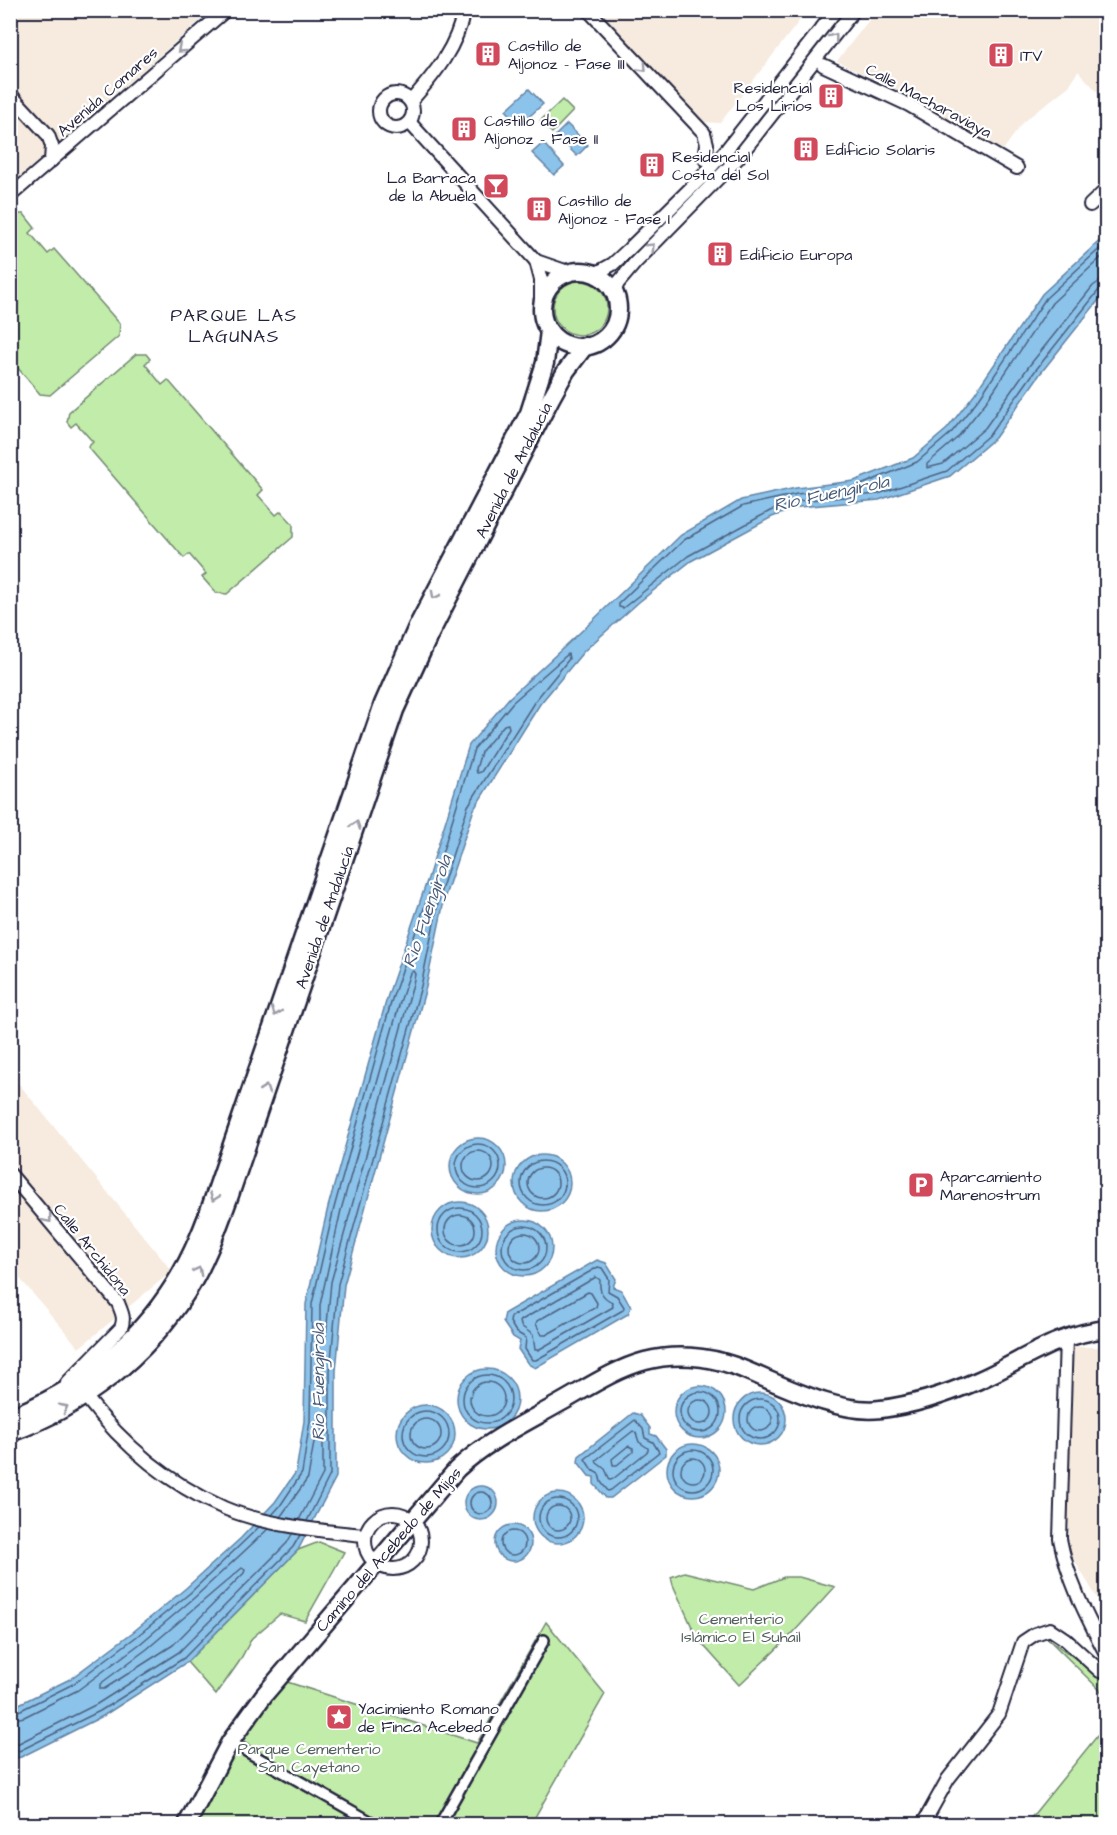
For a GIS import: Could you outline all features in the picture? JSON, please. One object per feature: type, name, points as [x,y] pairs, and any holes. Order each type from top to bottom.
[{"type":"street","name":"Avenida Comares","points":[[10,196],[226,10]]},
{"type":"street","points":[[411,101],[441,66],[455,40],[464,10]]},
{"type":"street","points":[[588,10],[704,133],[707,144],[705,159]]},
{"type":"street","points":[[595,274],[613,264],[702,177],[727,149],[836,10]]},
{"type":"street","points":[[614,292],[618,283],[635,263],[737,159],[854,10]]},
{"type":"street","name":"Calle Macharaviaya","points":[[823,64],[909,105],[1017,168]]},
{"type":"street","points":[[10,94],[48,135],[52,146],[51,161]]},
{"type":"street","points":[[392,94],[402,94],[411,101],[414,112],[410,123],[405,127],[393,128],[383,122],[379,111],[382,100],[392,94]]},
{"type":"street","points":[[410,123],[536,261],[541,280],[542,315],[549,331],[561,342],[572,346],[585,346],[598,342],[608,334],[615,323],[618,310],[614,292],[600,277],[588,272],[568,272],[536,261]]},
{"type":"street","points":[[1090,205],[1107,190]]},
{"type":"street","points":[[541,303],[552,282],[568,272]]},
{"type":"street","name":"Avenida de Andalucía","points":[[10,1417],[51,1398],[103,1366],[140,1330],[176,1282],[190,1256],[216,1191],[383,704],[417,627],[529,413],[545,363],[549,331]]},
{"type":"street","name":"Avenida de Andalucía","points":[[10,1432],[32,1425],[85,1396],[112,1377],[151,1340],[176,1308],[202,1265],[230,1195],[395,710],[430,634],[551,398],[566,371],[585,346]]},
{"type":"street","name":"Calle Archidona","points":[[10,1174],[118,1303],[123,1314],[124,1321],[121,1328],[51,1398]]},
{"type":"street","name":"Camino del Acebedo de Mijas","points":[[187,1824],[230,1743],[264,1695],[374,1563],[457,1469],[485,1446],[603,1379],[646,1361],[669,1357],[712,1359],[842,1407],[871,1410],[918,1401],[976,1382],[1066,1337],[1107,1329]]},
{"type":"street","points":[[1066,1337],[1060,1539],[1064,1563],[1079,1602],[1107,1654]]},
{"type":"street","points":[[85,1396],[105,1422],[156,1468],[224,1508],[265,1520],[326,1532],[364,1535]]},
{"type":"street","points":[[385,1513],[401,1514],[412,1520],[418,1528],[422,1542],[412,1563],[395,1570],[382,1568],[368,1557],[364,1535],[377,1517],[385,1513]]},
{"type":"street","points":[[923,1824],[948,1779],[999,1714],[1023,1642],[1035,1634],[1050,1629],[1065,1639],[1100,1671],[1107,1672]]},
{"type":"street","points":[[440,1824],[544,1640]]},
{"type":"street","points":[[230,1743],[375,1824]]},
{"type":"shaded area","points":[[11,11],[211,11],[11,184]]},
{"type":"shaded area","points":[[598,11],[807,11],[720,123],[702,122]]},
{"type":"shaded area","points":[[876,11],[1106,11],[1106,101],[1078,71],[1069,86],[1023,122],[1003,150],[902,93],[837,61]]},
{"type":"shaded area","points":[[10,1073],[172,1271],[79,1348],[11,1268]]},
{"type":"shaded area","points":[[1073,1347],[1106,1347],[1106,1613],[1070,1553],[1068,1514]]},
{"type":"green space","points":[[562,100],[573,111],[552,133],[540,121]]},
{"type":"green space","points":[[24,214],[35,228],[30,233],[48,254],[54,249],[120,324],[119,336],[50,395],[40,394],[11,360],[10,216]]},
{"type":"green space","points":[[575,281],[585,281],[595,285],[603,293],[607,308],[603,323],[595,331],[585,335],[575,335],[565,331],[557,323],[553,313],[553,303],[557,293],[565,285]]},
{"type":"green space","points":[[136,354],[146,354],[150,359],[145,364],[162,385],[168,380],[263,490],[258,495],[276,515],[281,511],[293,524],[293,537],[227,594],[216,593],[202,577],[206,574],[189,554],[184,558],[88,447],[93,442],[76,423],[71,427],[67,422],[69,412]]},
{"type":"green space","points":[[319,1542],[344,1552],[305,1621],[280,1614],[252,1638],[239,1662],[216,1695],[187,1662],[298,1550]]},
{"type":"green space","name":"Cementerio Islámico El Suhail","points":[[684,1572],[754,1589],[784,1577],[799,1577],[835,1587],[792,1634],[739,1685],[697,1638],[671,1577]]},
{"type":"green space","name":"Parque Cementerio San Cayetano","points":[[546,1622],[605,1694],[531,1824],[194,1824],[236,1744],[284,1681],[477,1743]]},
{"type":"green space","points":[[1047,1638],[1106,1681],[1106,1696]]},
{"type":"green space","points":[[1106,1725],[1106,1824],[1026,1824]]},
{"type":"water","points":[[529,89],[543,104],[520,125],[506,110]]},
{"type":"water","points":[[567,124],[588,145],[577,156],[556,135]]},
{"type":"water","points":[[543,143],[564,166],[554,175],[532,153]]},
{"type":"water","name":"Rio Fuengirola","points":[[1106,235],[1106,291],[1040,374],[995,438],[950,476],[879,500],[799,507],[772,517],[691,561],[639,602],[584,651],[540,704],[474,809],[445,896],[426,987],[344,1285],[336,1371],[336,1477],[298,1550],[187,1662],[103,1716],[21,1757],[11,1759],[11,1708],[70,1679],[133,1632],[241,1538],[275,1502],[296,1472],[304,1421],[306,1304],[328,1207],[387,998],[428,878],[469,745],[509,698],[681,535],[741,500],[796,488],[854,481],[913,458],[947,429],[975,393],[1042,294]]},
{"type":"water","points":[[472,1138],[484,1138],[494,1142],[502,1150],[506,1166],[502,1182],[494,1190],[484,1194],[472,1194],[462,1190],[454,1182],[450,1172],[450,1160],[454,1150],[462,1142]]},
{"type":"water","points":[[536,1155],[548,1155],[558,1159],[566,1167],[570,1183],[566,1199],[558,1207],[548,1211],[536,1211],[526,1207],[518,1199],[514,1189],[514,1177],[518,1167],[526,1159]]},
{"type":"water","points":[[454,1202],[466,1202],[476,1206],[484,1214],[488,1230],[484,1246],[476,1254],[466,1258],[454,1258],[444,1254],[436,1246],[432,1236],[432,1224],[436,1214],[444,1206]]},
{"type":"water","points":[[518,1220],[530,1220],[540,1224],[548,1232],[552,1248],[548,1264],[540,1272],[530,1276],[518,1276],[508,1272],[500,1264],[496,1254],[496,1242],[500,1232],[508,1224]]},
{"type":"water","points":[[597,1260],[606,1263],[616,1279],[613,1287],[621,1290],[631,1307],[628,1314],[535,1368],[528,1364],[518,1349],[520,1341],[513,1337],[503,1322],[505,1313]]},
{"type":"water","points":[[481,1369],[493,1369],[504,1374],[512,1382],[517,1399],[515,1411],[504,1424],[493,1429],[481,1429],[470,1424],[462,1416],[457,1405],[457,1393],[462,1382],[470,1374]]},
{"type":"water","points":[[700,1386],[710,1388],[718,1394],[724,1402],[726,1412],[724,1422],[718,1430],[710,1436],[700,1438],[690,1436],[682,1430],[676,1422],[674,1412],[676,1402],[682,1394],[690,1388]]},
{"type":"water","points":[[760,1393],[770,1395],[778,1401],[784,1409],[786,1419],[784,1429],[778,1437],[770,1443],[760,1445],[750,1443],[742,1437],[736,1429],[734,1419],[736,1409],[742,1401],[750,1395]]},
{"type":"water","points":[[426,1405],[437,1407],[450,1418],[455,1434],[453,1445],[442,1458],[426,1463],[415,1461],[402,1450],[397,1434],[399,1423],[410,1410]]},
{"type":"water","points":[[633,1413],[640,1415],[650,1428],[650,1434],[656,1436],[666,1449],[666,1455],[611,1498],[606,1498],[594,1484],[594,1477],[589,1476],[578,1462],[579,1456]]},
{"type":"water","points":[[693,1444],[703,1446],[711,1452],[717,1460],[719,1470],[717,1480],[711,1488],[703,1494],[693,1496],[683,1494],[675,1488],[669,1480],[667,1470],[669,1460],[675,1452],[683,1446]]},
{"type":"water","points":[[481,1486],[493,1491],[498,1503],[493,1515],[481,1520],[469,1515],[464,1503],[469,1491]]},
{"type":"water","points":[[553,1493],[563,1493],[576,1500],[583,1513],[583,1523],[576,1536],[563,1543],[553,1543],[544,1539],[537,1532],[533,1523],[533,1513],[537,1504],[544,1497]]},
{"type":"water","points":[[513,1525],[525,1531],[531,1543],[525,1555],[513,1561],[501,1555],[495,1543],[501,1531]]},
{"type":"place","name":"Castillo de Aljonoz - Fase III","points":[[488,54]]},
{"type":"place","name":"ITV","points":[[1001,55]]},
{"type":"place","name":"Residencial Los Lirios","points":[[831,96]]},
{"type":"place","name":"Castillo de Aljonoz - Fase II","points":[[464,129]]},
{"type":"place","name":"Edificio Solaris","points":[[806,149]]},
{"type":"place","name":"Residencial Costa del Sol","points":[[652,165]]},
{"type":"place","name":"La Barraca de la Abuela","points":[[496,186]]},
{"type":"place","name":"Castillo de Aljonoz - Fase I","points":[[539,209]]},
{"type":"place","name":"Edificio Europa","points":[[720,254]]},
{"type":"place","name":"Aparcamiento Marenostrum","points":[[921,1185]]},
{"type":"place","name":"Yacimiento Romano de Finca Acebedo","points":[[339,1717]]},
{"type":"district","name":"PARQUE LAS LAGUNAS","points":[[234,325]]}]
